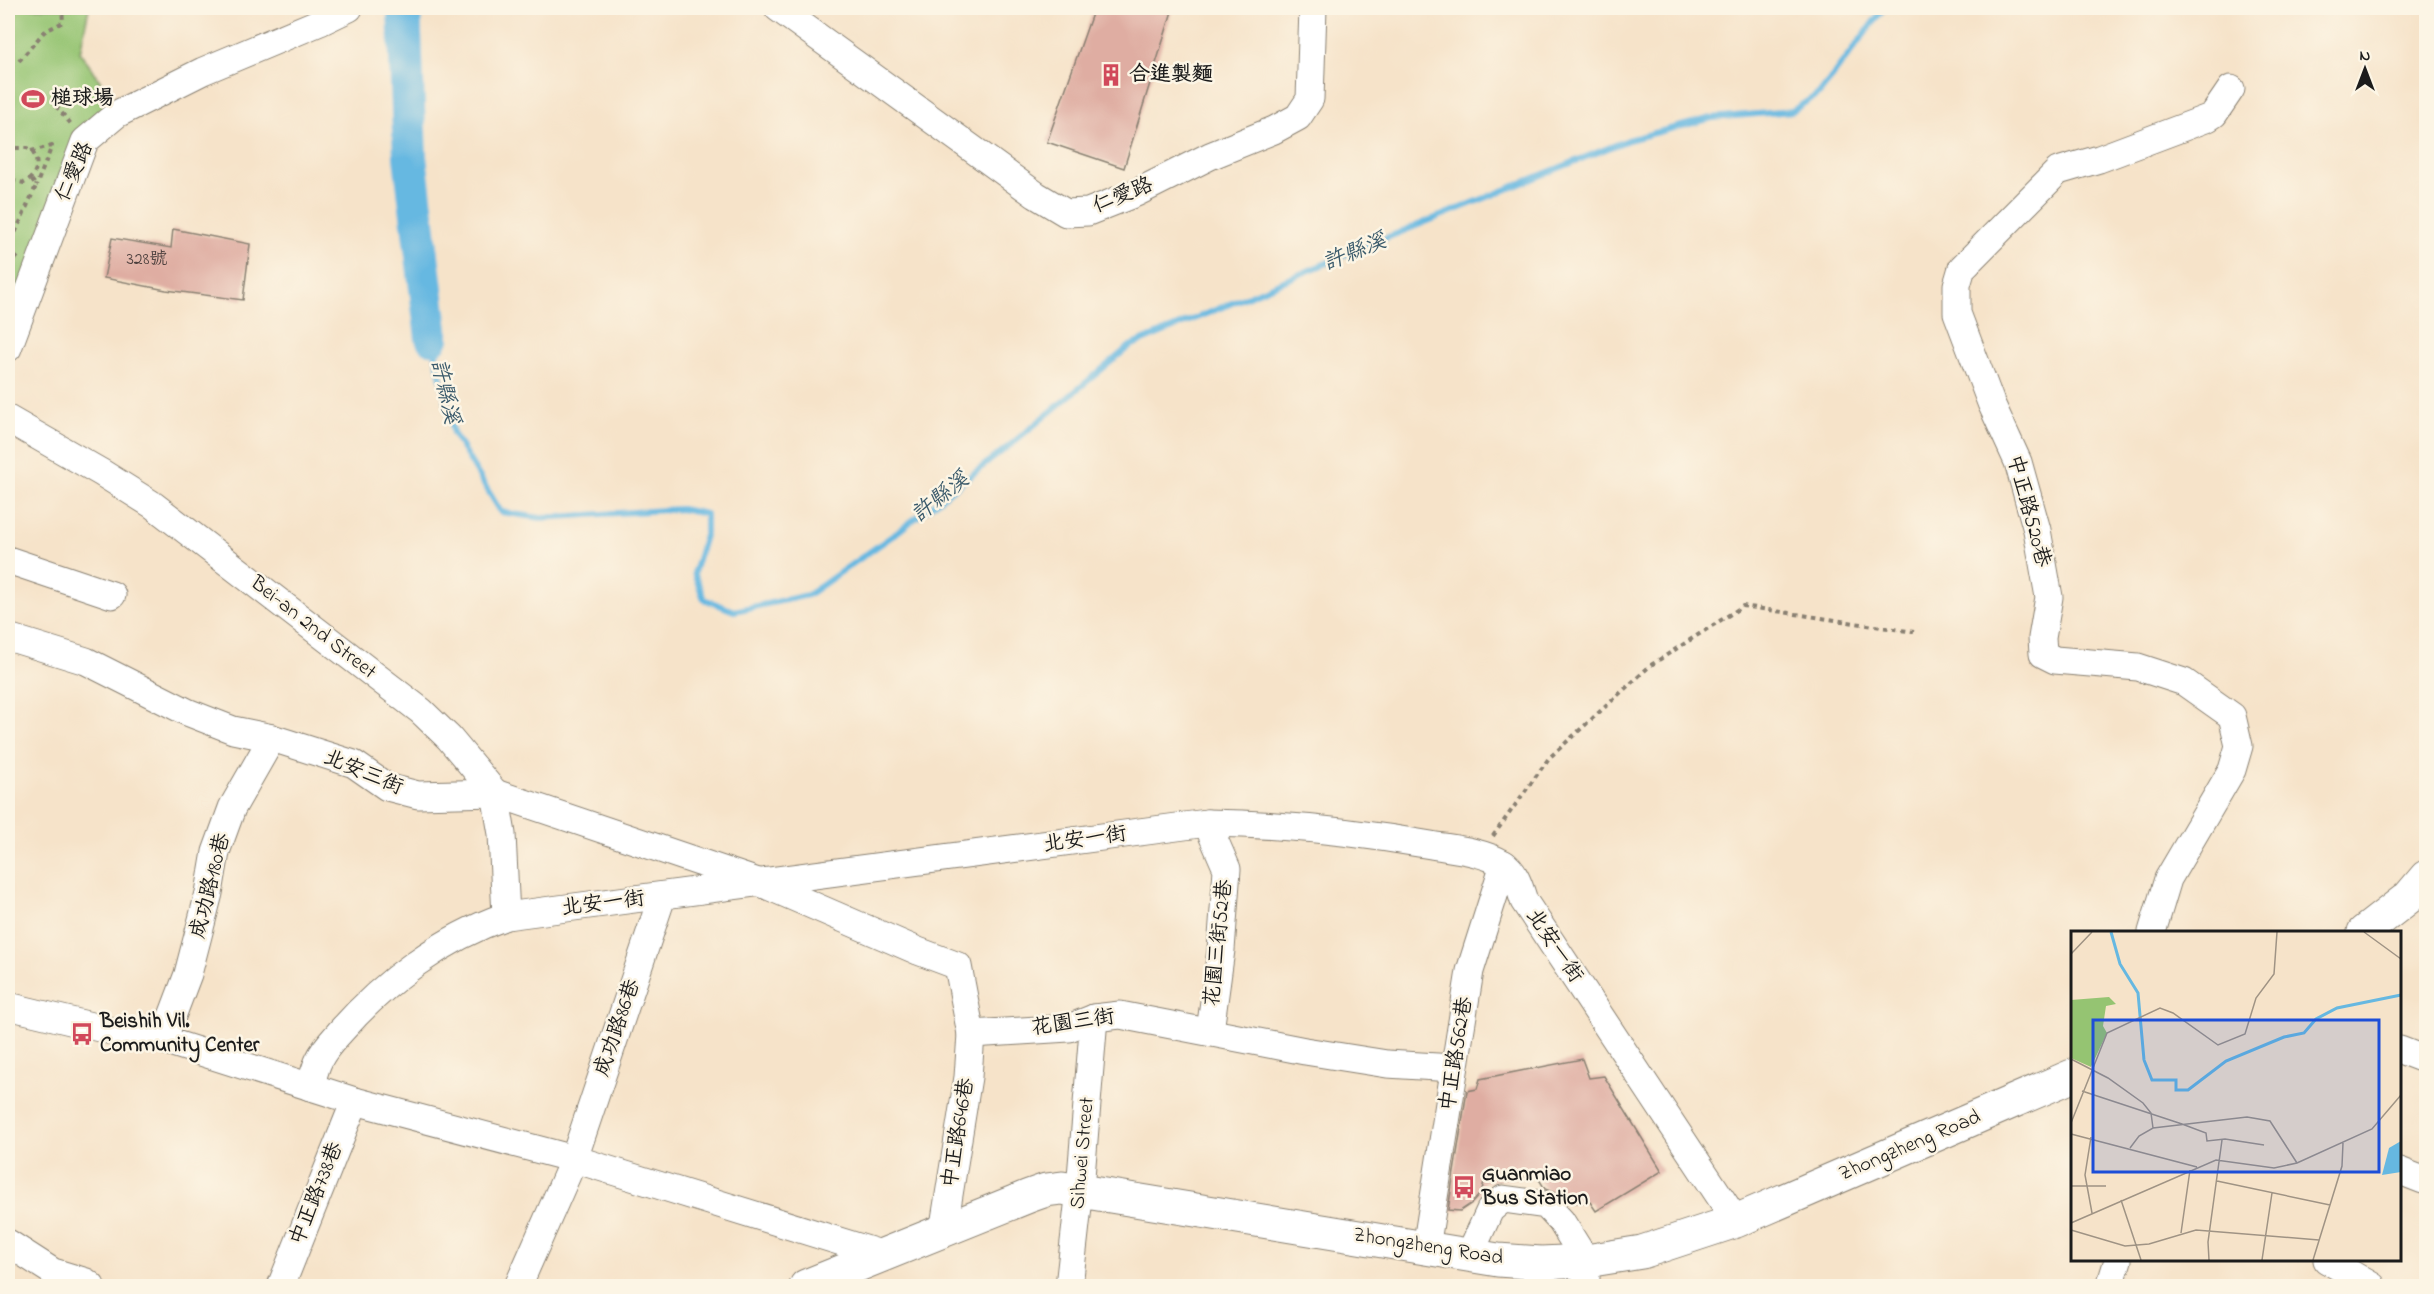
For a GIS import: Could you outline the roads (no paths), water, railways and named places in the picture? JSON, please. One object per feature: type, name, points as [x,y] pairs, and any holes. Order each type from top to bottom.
[{"type":"main road","points":[[2366,931],[2409,897],[2427,877]]},
{"type":"main road","name":"Zhongzheng Road","points":[[818,1284],[1046,1190],[1062,1188],[1080,1189],[1468,1256],[1541,1263],[1586,1274],[1642,1252],[1736,1221],[2071,1077]]},
{"type":"street","name":"仁愛路","points":[[8,348],[85,141],[117,114],[202,71],[349,8]]},
{"type":"street","name":"仁愛路","points":[[778,8],[1027,189],[1066,213],[1088,212],[1136,193],[1298,117],[1310,99],[1313,8]]},
{"type":"street","name":"中正路520巷","points":[[2153,931],[2168,879],[2232,770],[2239,746],[2232,716],[2184,682],[2138,667],[2055,660],[2043,654],[2042,638],[2049,597],[2037,530],[2018,462],[1991,404],[1958,313],[1958,285],[1962,268],[2058,171],[2099,159],[2208,118],[2214,114],[2231,89]]},
{"type":"street","name":"Bei-an 2nd Street","points":[[8,419],[145,500],[421,711],[461,750],[495,793],[502,834],[506,916]]},
{"type":"street","points":[[8,560],[112,595]]},
{"type":"street","name":"北安三街","points":[[8,637],[86,661],[187,712],[233,730],[272,738],[354,765],[387,787],[418,795],[495,793],[761,883]]},
{"type":"street","name":"成功路180巷","points":[[163,1040],[188,974],[209,893],[216,852],[232,808],[272,738]]},
{"type":"street","name":"北安一街","points":[[310,1087],[319,1060],[327,1046],[387,986],[428,956],[460,937],[485,923],[506,916],[1207,823],[1308,827],[1401,840],[1492,859],[1519,883],[1524,901],[1736,1221]]},
{"type":"street","name":"花園三街52巷","points":[[1207,823],[1227,869],[1221,950],[1209,1031]]},
{"type":"street","name":"中正路562巷","points":[[1426,1248],[1470,971],[1492,859]]},
{"type":"street","points":[[761,883],[958,966],[971,1034]]},
{"type":"street","name":"成功路86巷","points":[[518,1287],[574,1159],[662,897]]},
{"type":"street","points":[[8,1006],[112,1031],[163,1040],[355,1101],[574,1159],[884,1255]]},
{"type":"street","name":"花園三街","points":[[971,1034],[1069,1028],[1094,1018],[1119,1015],[1305,1051],[1387,1064],[1454,1068]]},
{"type":"street","name":"Sihwei Street","points":[[1069,1287],[1080,1189],[1094,1018]]},
{"type":"street","name":"中正路646巷","points":[[943,1232],[968,1077],[971,1034]]},
{"type":"street","points":[[2401,1050],[2427,1060]]},
{"type":"street","name":"中正路738巷","points":[[281,1287],[355,1101]]},
{"type":"street","points":[[1468,1256],[1490,1210],[1503,1199],[1546,1205],[1561,1221],[1586,1274]]},
{"type":"street","points":[[8,1243],[53,1272],[86,1282],[91,1287]]},
{"type":"street","points":[[2110,1287],[2118,1261]]},
{"type":"street","points":[[2329,1261],[2372,1287]]},
{"type":"waterway","name":"許縣溪","points":[[404,8],[410,157],[432,338]]},
{"type":"waterway","name":"許縣溪","points":[[432,338],[453,433],[501,512],[540,518],[681,509],[706,514],[706,532],[694,573],[704,599],[734,611],[808,595],[895,534],[1009,446],[1130,346],[1386,238],[1628,140],[1712,118],[1792,111],[1820,93],[1884,8]]},
{"type":"place","name":"合進製麵","points":[[1111,75]]},
{"type":"place","name":"槌球場","points":[[33,99]]},
{"type":"place","name":"Beishih Vil. Community Center","points":[[82,1034]]},
{"type":"place","name":"Guanmiao Bus Station","points":[[1464,1187]]}]
